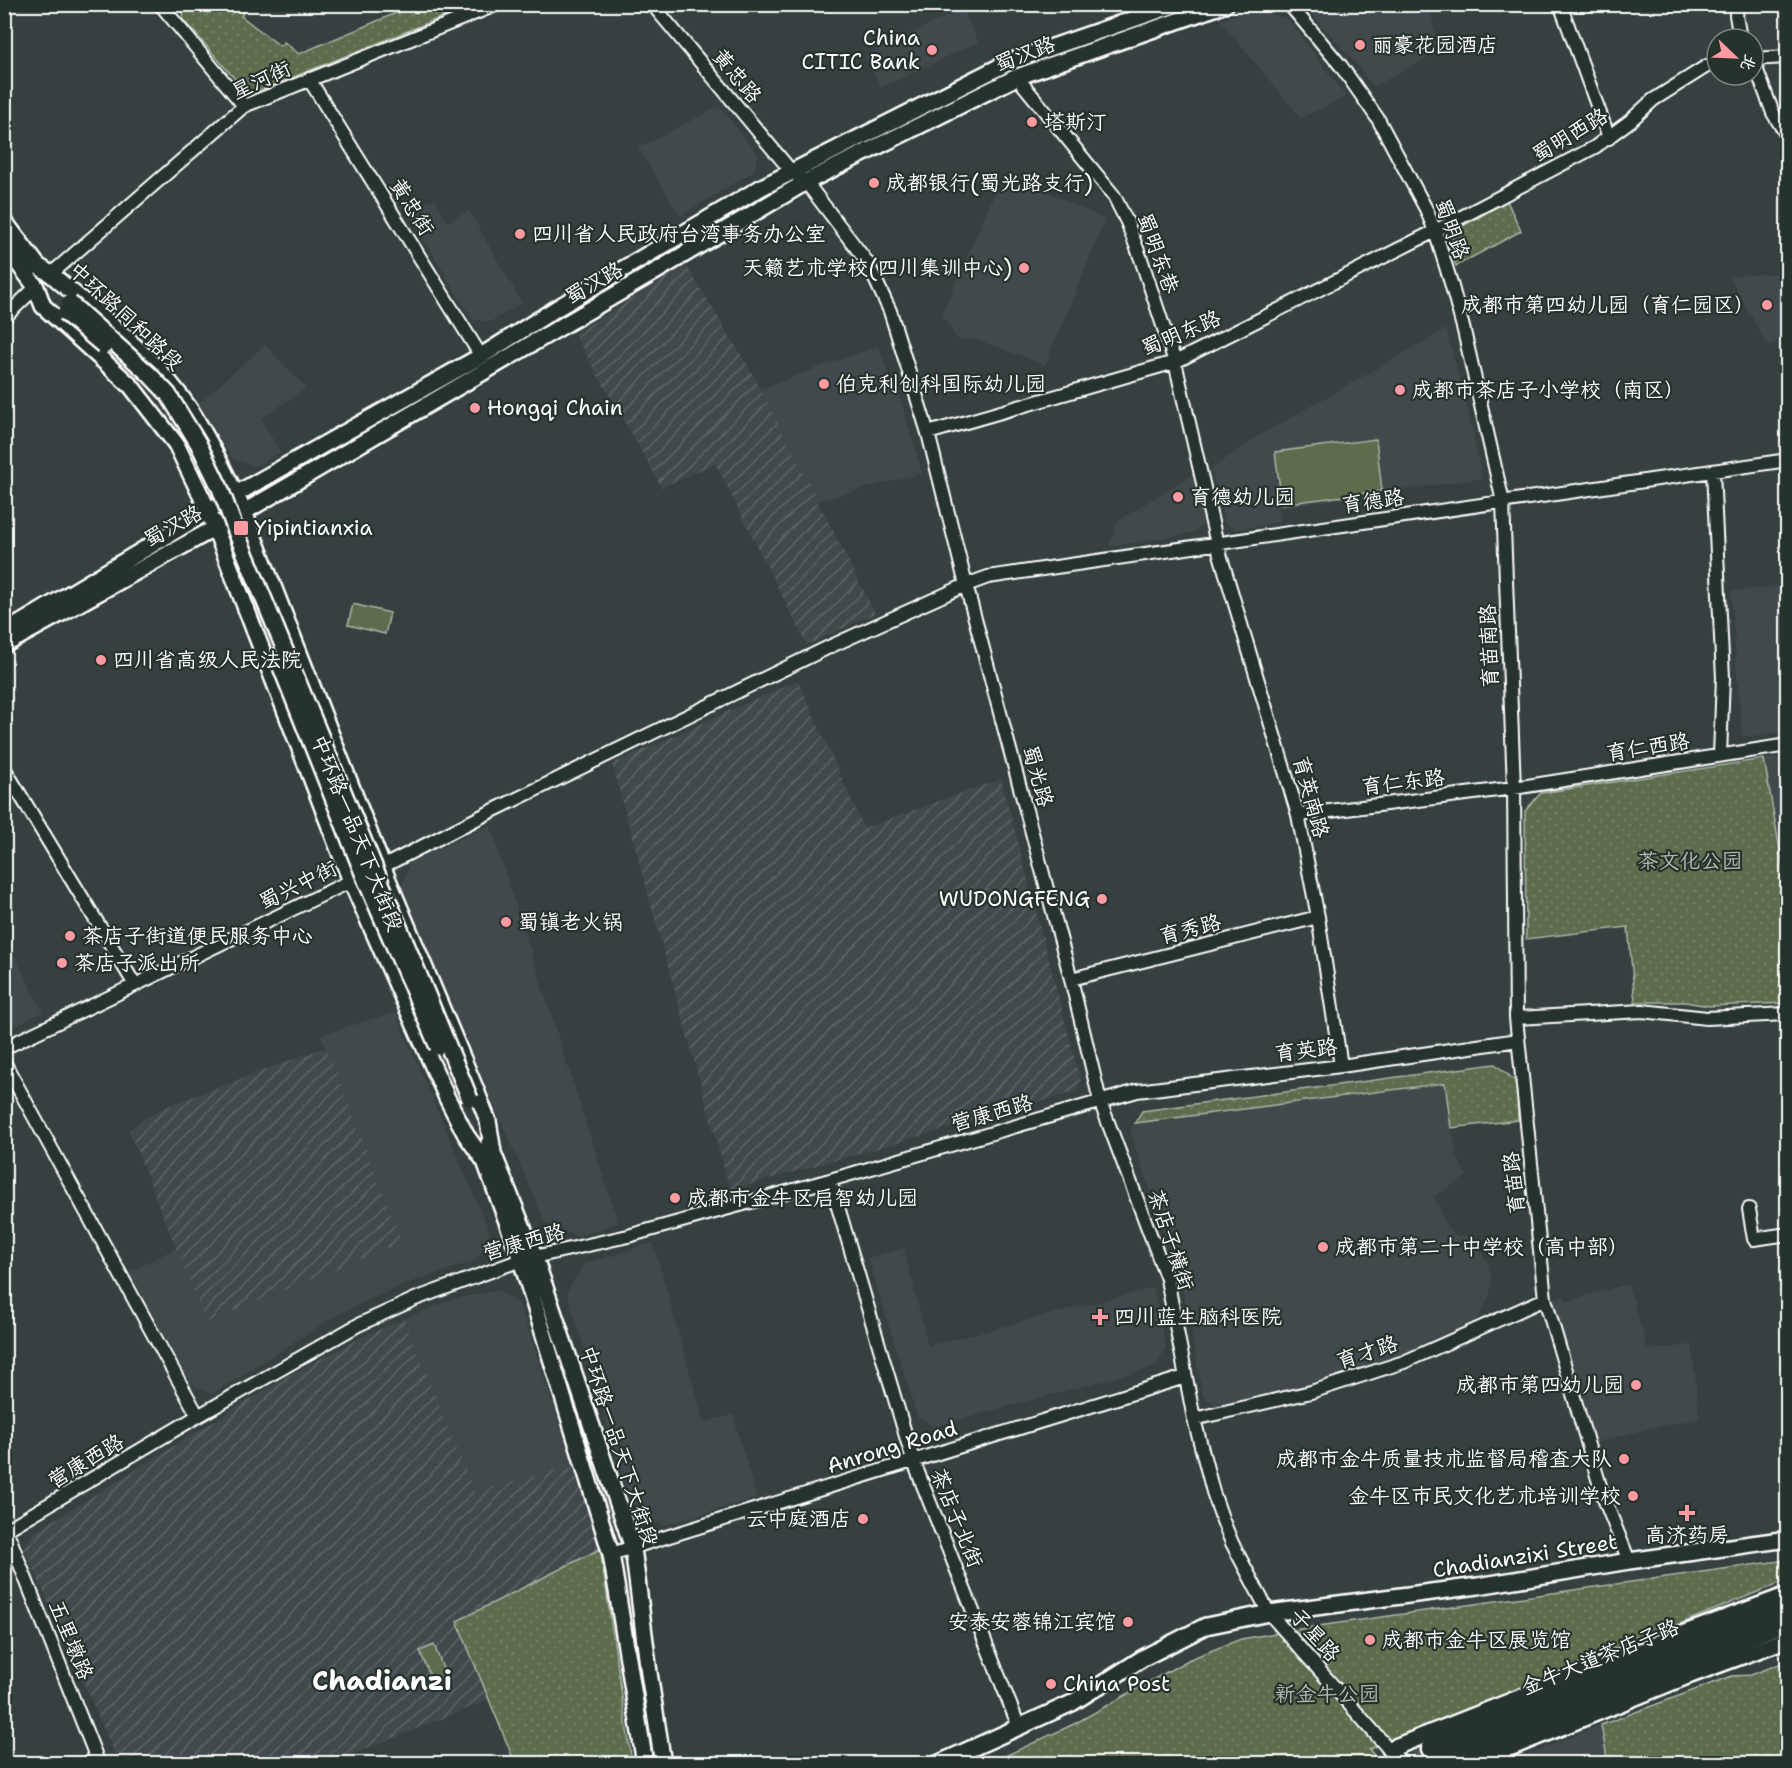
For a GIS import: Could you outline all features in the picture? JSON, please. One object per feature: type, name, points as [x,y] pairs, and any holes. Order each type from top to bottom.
[{"type":"highway","points":[[1618,1658],[1780,1610]]},
{"type":"highway","name":"金牛大道茶店子路","points":[[1722,1649],[1434,1755],[1612,1676],[1780,1610]]},
{"type":"highway","points":[[1722,1649],[1788,1622]]},
{"type":"highway","points":[[1722,1649],[1788,1633]]},
{"type":"main road","name":"蜀汉路","points":[[4,633],[208,510],[481,356],[751,193],[1009,62],[1177,4]]},
{"type":"main road","name":"蜀汉路","points":[[4,645],[244,512],[806,182],[1017,77],[1226,4]]},
{"type":"main road","name":"中环路同和路段","points":[[4,221],[44,270],[142,354],[169,383],[190,410],[244,512]]},
{"type":"main road","name":"中环路同和路段","points":[[4,245],[36,287],[43,306],[131,386],[163,427],[176,444],[208,510]]},
{"type":"main road","points":[[44,270],[46,279],[68,308]]},
{"type":"main road","points":[[36,287],[68,308]]},
{"type":"main road","name":"中环路一品天下大街段","points":[[68,308],[149,374],[168,394],[198,443],[220,488],[490,1158],[633,1548],[663,1764]]},
{"type":"main road","name":"中环路一品天下大街段","points":[[208,510],[351,881],[447,1098],[466,1135],[490,1158]]},
{"type":"main road","name":"中环路一品天下大街段","points":[[244,512],[383,868],[488,1121],[490,1158]]},
{"type":"main road","name":"中环路一品天下大街段","points":[[528,1259],[611,1554],[645,1764]]},
{"type":"main road","name":"Chadianzixi Street","points":[[937,1764],[1072,1703],[1143,1658],[1206,1626],[1269,1613],[1478,1586],[1629,1561],[1788,1539]]},
{"type":"main road","points":[[1390,1749],[1618,1658],[1788,1596]]},
{"type":"main road","points":[[1470,1764],[1685,1677],[1788,1639]]},
{"type":"street","name":"星河街","points":[[44,270],[244,106],[498,4]]},
{"type":"street","name":"黄忠路","points":[[652,4],[792,172],[806,182],[867,262],[890,311],[928,433]]},
{"type":"street","name":"蜀明路","points":[[1289,4],[1341,66],[1378,119],[1426,209],[1435,231],[1461,321],[1503,502]]},
{"type":"street","points":[[1560,4],[1609,138]]},
{"type":"street","points":[[1738,4],[1736,15],[1738,27]]},
{"type":"street","points":[[1745,4],[1745,27]]},
{"type":"street","points":[[165,6],[244,106]]},
{"type":"street","points":[[1765,58],[1788,57]]},
{"type":"street","name":"蜀明西路","points":[[1435,231],[1595,147],[1609,138],[1653,100],[1705,67]]},
{"type":"street","name":"蜀明东巷","points":[[1017,77],[1114,196],[1127,222],[1175,362],[1217,544]]},
{"type":"street","name":"黄忠街","points":[[309,79],[481,356]]},
{"type":"street","points":[[1755,87],[1766,113],[1788,150]]},
{"type":"street","points":[[1763,87],[1773,113],[1788,137]]},
{"type":"street","name":"蜀明东路","points":[[928,433],[1175,362],[1435,231]]},
{"type":"street","points":[[4,318],[36,287]]},
{"type":"street","name":"蜀光路","points":[[928,433],[1071,979]]},
{"type":"street","name":"育德路","points":[[966,585],[988,577],[1788,460]]},
{"type":"street","points":[[1713,471],[1723,678],[1720,755]]},
{"type":"street","name":"育苗南路","points":[[1503,502],[1514,788]]},
{"type":"street","name":"育英南路","points":[[1217,544],[1298,815],[1318,917],[1341,1066]]},
{"type":"street","name":"蜀兴中街","points":[[4,1048],[351,881],[383,868],[502,806],[829,647],[966,585]]},
{"type":"street","name":"育仁西路","points":[[1514,788],[1788,745]]},
{"type":"street","points":[[4,768],[135,984]]},
{"type":"street","name":"育仁东路","points":[[1298,815],[1514,788]]},
{"type":"street","name":"育苗路","points":[[1514,788],[1516,1018],[1545,1299],[1603,1496],[1629,1561]]},
{"type":"street","name":"育秀路","points":[[1071,979],[1318,917]]},
{"type":"street","name":"茶店子横街","points":[[1071,979],[1100,1101],[1167,1279],[1194,1419],[1213,1492],[1232,1544],[1269,1613]]},
{"type":"street","points":[[1516,1018],[1642,1011],[1707,1018],[1788,1014]]},
{"type":"street","name":"育英路","points":[[1100,1101],[1137,1091],[1341,1066],[1518,1040]]},
{"type":"street","points":[[4,1062],[198,1416]]},
{"type":"street","name":"营康西路","points":[[5,1528],[55,1503],[198,1416],[358,1324],[415,1299],[528,1259],[627,1236],[830,1180],[1100,1101]]},
{"type":"street","name":"茶店子北街","points":[[830,1180],[913,1460],[1019,1727]]},
{"type":"street","points":[[1749,1209],[1754,1239],[1788,1234]]},
{"type":"street","name":"育才路","points":[[1194,1419],[1311,1392],[1404,1362],[1545,1299]]},
{"type":"street","name":"Anrong Road","points":[[611,1554],[1185,1377]]},
{"type":"street","name":"五里墩路","points":[[5,1528],[99,1764]]},
{"type":"street","name":"子星路","points":[[1269,1613],[1402,1764]]},
{"type":"shaded area","points":[[1311,5],[1428,5],[1440,51],[1373,87],[1354,61],[1308,10]]},
{"type":"shaded area","points":[[1781,5],[1787,5],[1787,44],[1780,44]]},
{"type":"shaded area","points":[[963,8],[978,42],[881,88],[865,56]]},
{"type":"shaded area","points":[[1254,10],[1288,19],[1346,97],[1301,118],[1220,20]]},
{"type":"shaded area","points":[[719,106],[758,155],[754,171],[680,216],[638,148]]},
{"type":"shaded area","name":"天籁艺术学校(四川集训中心)","points":[[1034,185],[1105,220],[1045,365],[978,340],[957,339],[942,315],[997,188]]},
{"type":"shaded area","points":[[435,198],[447,222],[469,211],[522,303],[490,322],[472,319],[408,213]]},
{"type":"shaded area","points":[[686,265],[751,371],[875,613],[807,645],[715,463],[661,488],[574,334]]},
{"type":"shaded area","name":"成都市第四幼儿园（育仁园区）","points":[[1787,273],[1787,335],[1768,346],[1729,276]]},
{"type":"shaded area","name":"成都市茶店子小学校（南区）","points":[[1446,329],[1470,419],[1482,478],[1277,508],[1281,521],[1236,530],[1224,523],[1211,469],[1258,436]]},
{"type":"shaded area","points":[[265,345],[306,388],[261,419],[280,452],[256,466],[233,459],[198,404]]},
{"type":"shaded area","points":[[878,346],[890,379],[894,377],[922,473],[817,501],[760,389]]},
{"type":"shaded area","name":"育德幼儿园","points":[[1194,473],[1206,522],[1195,532],[1109,547],[1118,521]]},
{"type":"shaded area","points":[[1787,586],[1787,731],[1742,737],[1731,591]]},
{"type":"shaded area","points":[[798,680],[864,828],[1001,779],[1081,1082],[1075,1092],[730,1190],[612,764]]},
{"type":"shaded area","points":[[1787,756],[1787,873],[1784,873],[1764,759]]},
{"type":"shaded area","points":[[490,825],[618,1223],[578,1236],[546,1224],[400,891],[410,862]]},
{"type":"shaded area","points":[[5,937],[43,1012],[4,1031]]},
{"type":"shaded area","points":[[395,1012],[490,1233],[477,1260],[372,1298],[332,1318],[212,1394],[191,1384],[129,1272],[176,1248],[207,1323],[402,1242],[321,1035]]},
{"type":"shaded area","points":[[326,1047],[402,1242],[206,1323],[129,1131],[146,1117],[170,1105]]},
{"type":"shaded area","name":"成都市第二十中学校（高中部）","points":[[1445,1083],[1457,1157],[1467,1176],[1433,1197],[1441,1209],[1439,1211],[1447,1227],[1457,1236],[1463,1235],[1473,1242],[1489,1264],[1492,1282],[1489,1297],[1477,1320],[1463,1331],[1339,1378],[1221,1408],[1203,1396],[1180,1280],[1130,1130],[1135,1123]]},
{"type":"shaded area","points":[[653,1243],[704,1422],[733,1415],[756,1498],[665,1525],[635,1516],[567,1292],[584,1264]]},
{"type":"shaded area","name":"四川蓝生脑科医院","points":[[904,1248],[928,1346],[1153,1288],[1166,1347],[1157,1366],[933,1427],[917,1416],[868,1258]]},
{"type":"shaded area","name":"成都市第四幼儿园","points":[[1628,1284],[1648,1350],[1692,1345],[1699,1419],[1654,1427],[1593,1443],[1549,1299],[1563,1296],[1567,1301]]},
{"type":"shaded area","points":[[497,1290],[520,1305],[573,1466],[474,1493],[404,1319],[451,1300]]},
{"type":"shaded area","points":[[404,1319],[474,1492],[573,1466],[600,1549],[457,1621],[489,1700],[330,1763],[119,1764],[24,1547],[33,1533],[286,1377],[360,1338]]},
{"type":"shaded area","points":[[1601,1725],[1608,1763],[1508,1763]]},
{"type":"green space","points":[[184,5],[249,5],[241,16],[280,46],[284,42],[299,54],[415,5],[472,5],[249,95],[183,19]]},
{"type":"green space","points":[[1507,201],[1521,231],[1456,266],[1449,247],[1456,230]]},
{"type":"green space","points":[[1376,439],[1382,491],[1282,504],[1275,452]]},
{"type":"green space","points":[[353,604],[390,613],[385,634],[348,625]]},
{"type":"green space","name":"茶文化公园","points":[[1764,759],[1784,873],[1787,873],[1787,1003],[1709,1006],[1685,1002],[1635,1002],[1628,927],[1526,939],[1525,811],[1541,793]]},
{"type":"green space","points":[[1495,1064],[1517,1082],[1518,1120],[1451,1128],[1445,1083],[1135,1123],[1142,1111]]},
{"type":"green space","points":[[600,1549],[632,1763],[515,1763],[457,1621]]},
{"type":"green space","name":"新金牛公园","points":[[1787,1560],[1787,1580],[1369,1749],[1380,1763],[988,1764],[1076,1723],[1190,1659],[1241,1639],[1318,1626]]},
{"type":"green space","points":[[434,1645],[446,1676],[432,1681],[420,1651]]},
{"type":"green space","points":[[1787,1661],[1787,1763],[1608,1763],[1601,1725],[1732,1676],[1751,1675]]},
{"type":"tunnel","points":[[1392,1764],[1430,1749]]},
{"type":"place","name":"丽豪花园酒店","points":[[1360,45]]},
{"type":"place","name":"China CITIC Bank","points":[[932,50]]},
{"type":"place","name":"塔斯汀","points":[[1032,122]]},
{"type":"place","name":"成都银行(蜀光路支行)","points":[[874,183]]},
{"type":"place","name":"四川省人民政府台湾事务办公室","points":[[520,234]]},
{"type":"place","name":"天籁艺术学校(四川集训中心)","points":[[1024,268]]},
{"type":"place","name":"成都市第四幼儿园（育仁园区）","points":[[1767,305]]},
{"type":"place","name":"伯克利创科国际幼儿园","points":[[824,384]]},
{"type":"place","name":"成都市茶店子小学校（南区）","points":[[1400,390]]},
{"type":"place","name":"Hongqi Chain","points":[[475,408]]},
{"type":"place","name":"育德幼儿园","points":[[1178,497]]},
{"type":"place","name":"Yipintianxia","points":[[241,528]]},
{"type":"place","name":"四川省高级人民法院","points":[[101,660]]},
{"type":"place","name":"WUDONGFENG","points":[[1102,899]]},
{"type":"place","name":"蜀镇老火锅","points":[[506,922]]},
{"type":"place","name":"茶店子街道便民服务中心","points":[[70,936]]},
{"type":"place","name":"茶店子派出所","points":[[62,963]]},
{"type":"place","name":"成都市金牛区启智幼儿园","points":[[675,1198]]},
{"type":"place","name":"成都市第二十中学校（高中部）","points":[[1323,1247]]},
{"type":"place","name":"四川蓝生脑科医院","points":[[1100,1317]]},
{"type":"place","name":"成都市第四幼儿园","points":[[1636,1385]]},
{"type":"place","name":"成都市金牛质量技术监督局稽查大队","points":[[1624,1459]]},
{"type":"place","name":"金牛区市民文化艺术培训学校","points":[[1633,1496]]},
{"type":"place","name":"高济药房","points":[[1687,1513]]},
{"type":"place","name":"云中庭酒店","points":[[863,1519]]},
{"type":"place","name":"安泰安蓉锦江宾馆","points":[[1128,1622]]},
{"type":"place","name":"成都市金牛区展览馆","points":[[1370,1640]]},
{"type":"place","name":"China Post","points":[[1051,1684]]},
{"type":"district","name":"Chadianzi","points":[[382,1680]]}]
